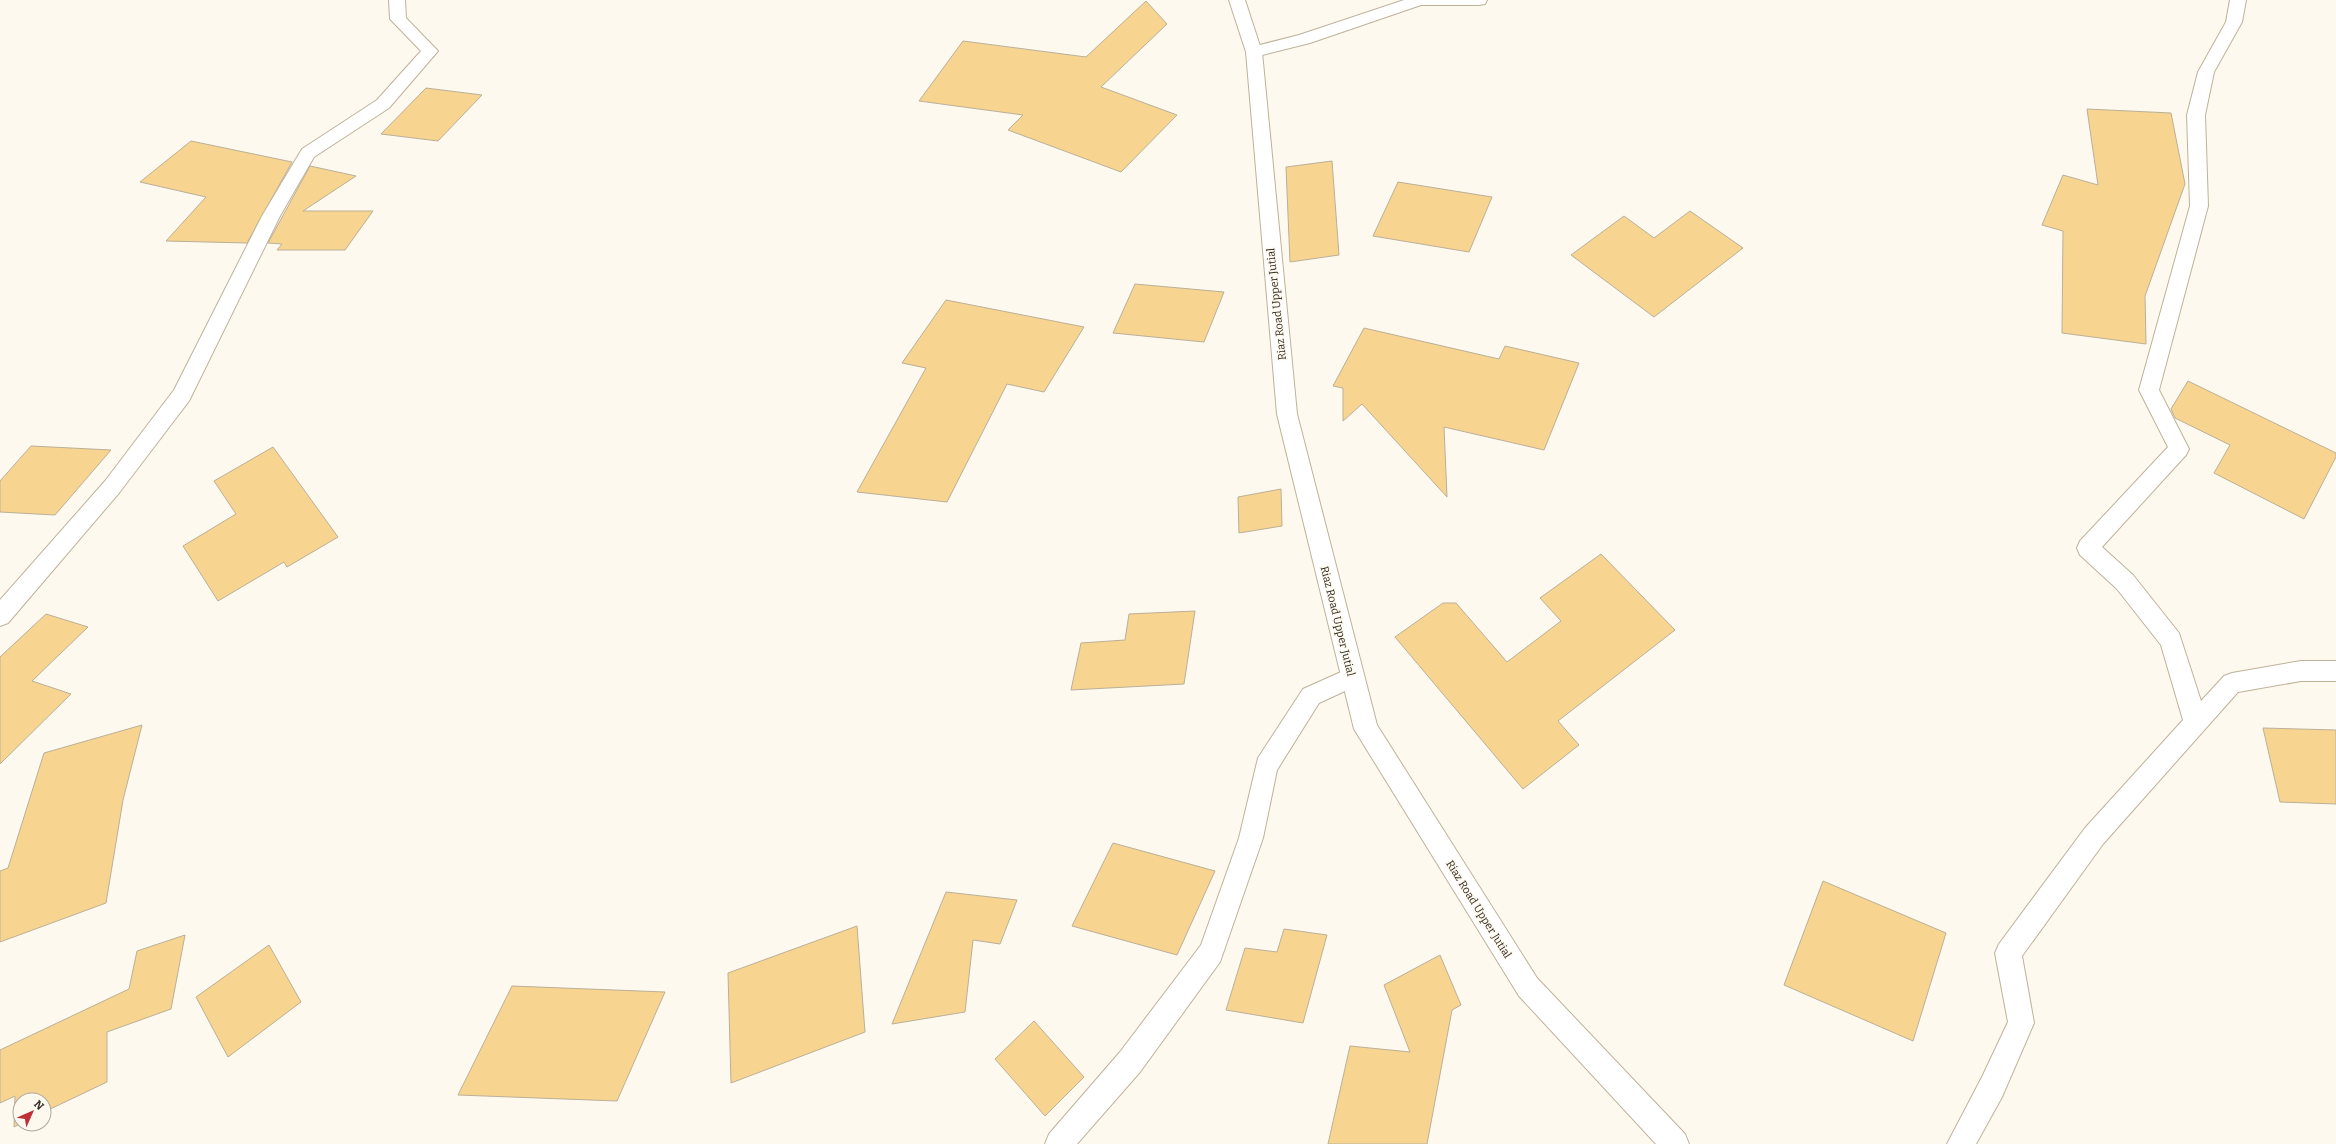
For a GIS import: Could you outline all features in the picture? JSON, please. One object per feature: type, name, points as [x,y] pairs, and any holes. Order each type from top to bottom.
[{"type":"street","points":[[0,616],[112,487],[182,395],[271,216],[308,153],[383,104],[430,51],[398,19],[397,0]]},
{"type":"street","name":"Riaz Road Upper Jutial","points":[[1237,0],[1254,52],[1287,414],[1366,729],[1528,987],[1674,1144]]},
{"type":"street","points":[[1254,52],[1304,39],[1420,0],[1479,0]]},
{"type":"street","points":[[2196,723],[2171,640],[2125,582],[2088,548],[2179,449],[2149,390],[2198,206],[2196,115],[2206,72],[2234,22],[2238,0]]},
{"type":"street","points":[[1961,1144],[1992,1087],[2020,1023],[2008,953],[2094,836],[2232,683],[2301,671],[2336,671]]},
{"type":"street","points":[[1059,1144],[1130,1062],[1211,953],[1251,838],[1266,766],[1311,696],[1352,677]]},
{"type":"building","points":[[1146,1],[1167,24],[1101,87],[1177,115],[1121,172],[1008,130],[1023,115],[919,101],[963,41],[1086,57]]},
{"type":"building","points":[[426,88],[482,95],[438,141],[381,134]]},
{"type":"building","points":[[2087,109],[2171,113],[2185,184],[2145,296],[2146,344],[2062,333],[2063,231],[2042,225],[2063,175],[2098,185]]},
{"type":"building","points":[[191,141],[292,162],[247,243],[166,241],[206,197],[140,182]]},
{"type":"building","points":[[1332,161],[1339,255],[1290,262],[1286,167]]},
{"type":"building","points":[[310,166],[356,176],[303,211],[373,211],[345,250],[277,250],[282,244],[268,243]]},
{"type":"building","points":[[1398,182],[1492,197],[1469,252],[1373,236]]},
{"type":"building","points":[[1690,211],[1743,248],[1654,317],[1571,255],[1624,216],[1654,238]]},
{"type":"building","points":[[1135,284],[1224,292],[1204,342],[1113,333]]},
{"type":"building","points":[[946,300],[1084,327],[1044,392],[1007,384],[947,502],[857,492],[926,368],[902,363]]},
{"type":"building","points":[[1364,328],[1499,359],[1505,346],[1579,363],[1544,450],[1444,427],[1447,497],[1362,404],[1343,421],[1343,388],[1333,386]]},
{"type":"building","points":[[2188,381],[2336,453],[2336,457],[2304,519],[2214,473],[2230,445],[2175,418],[2171,409]]},
{"type":"building","points":[[31,446],[111,450],[55,515],[0,512],[0,481]]},
{"type":"building","points":[[273,447],[338,537],[287,567],[284,562],[218,601],[183,546],[236,514],[214,481]]},
{"type":"building","points":[[1281,489],[1282,526],[1239,533],[1238,497]]},
{"type":"building","points":[[1601,554],[1675,630],[1558,721],[1579,745],[1523,789],[1395,637],[1443,603],[1456,603],[1507,662],[1561,621],[1540,598]]},
{"type":"building","points":[[1195,611],[1184,684],[1071,690],[1081,643],[1125,640],[1129,614]]},
{"type":"building","points":[[46,614],[88,627],[32,681],[71,694],[0,764],[0,657]]},
{"type":"building","points":[[142,725],[123,800],[106,903],[0,942],[0,871],[8,868],[44,753]]},
{"type":"building","points":[[2263,728],[2336,730],[2336,804],[2280,802]]},
{"type":"building","points":[[1113,843],[1215,871],[1177,955],[1072,926]]},
{"type":"building","points":[[1823,881],[1946,933],[1913,1041],[1784,985]]},
{"type":"building","points":[[946,892],[1017,900],[1000,944],[973,940],[965,1012],[892,1024]]},
{"type":"building","points":[[857,926],[865,1032],[731,1083],[728,973]]},
{"type":"building","points":[[1284,929],[1327,935],[1303,1023],[1226,1010],[1245,948],[1277,952]]},
{"type":"building","points":[[185,935],[171,1009],[107,1032],[107,1082],[52,1108],[52,1092],[12,1092],[12,1097],[0,1103],[0,1050],[129,989],[137,951]]},
{"type":"building","points":[[269,945],[301,1002],[228,1057],[196,997]]},
{"type":"building","points":[[1440,955],[1461,1005],[1452,1010],[1427,1144],[1328,1144],[1350,1046],[1410,1052],[1384,985]]},
{"type":"building","points":[[512,986],[665,992],[617,1101],[458,1095]]},
{"type":"building","points":[[1034,1021],[1084,1077],[1045,1116],[995,1059]]}]
